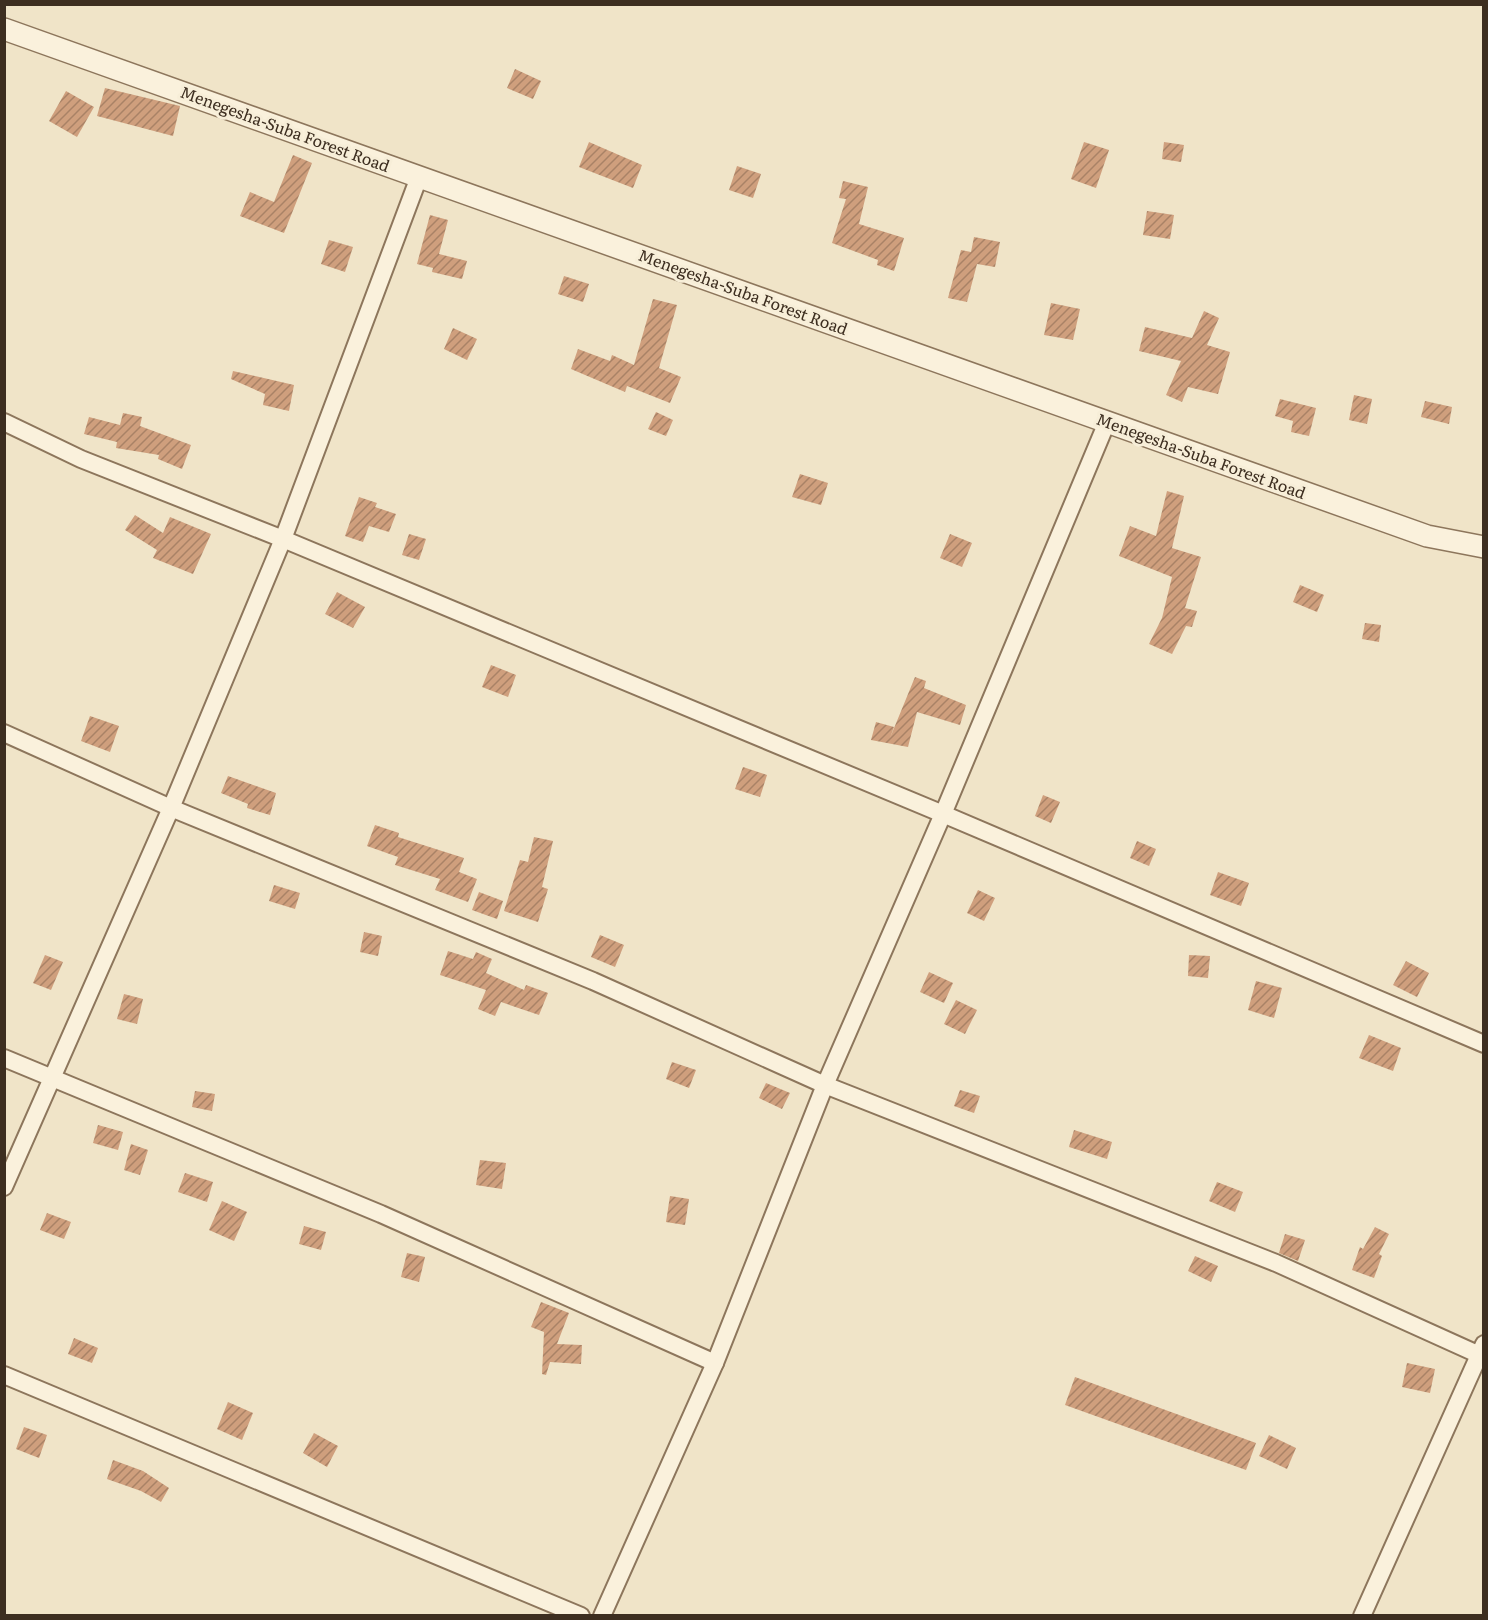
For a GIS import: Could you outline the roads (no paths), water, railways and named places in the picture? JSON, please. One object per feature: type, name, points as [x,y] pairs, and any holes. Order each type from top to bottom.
[{"type":"street","name":"Menegesha-Suba Forest Road","points":[[4,29],[1427,536],[1484,547]]},
{"type":"street","points":[[4,1187],[171,808],[283,538],[419,177]]},
{"type":"street","points":[[4,422],[81,459],[283,538],[943,814],[1484,1044]]},
{"type":"street","points":[[602,1616],[716,1363],[825,1085],[943,814],[1107,422]]},
{"type":"street","points":[[4,733],[171,808],[593,981],[825,1085],[1276,1263],[1482,1352],[1362,1616]]},
{"type":"street","points":[[4,1058],[52,1080],[381,1214],[716,1363]]},
{"type":"street","points":[[4,1375],[581,1616]]}]
